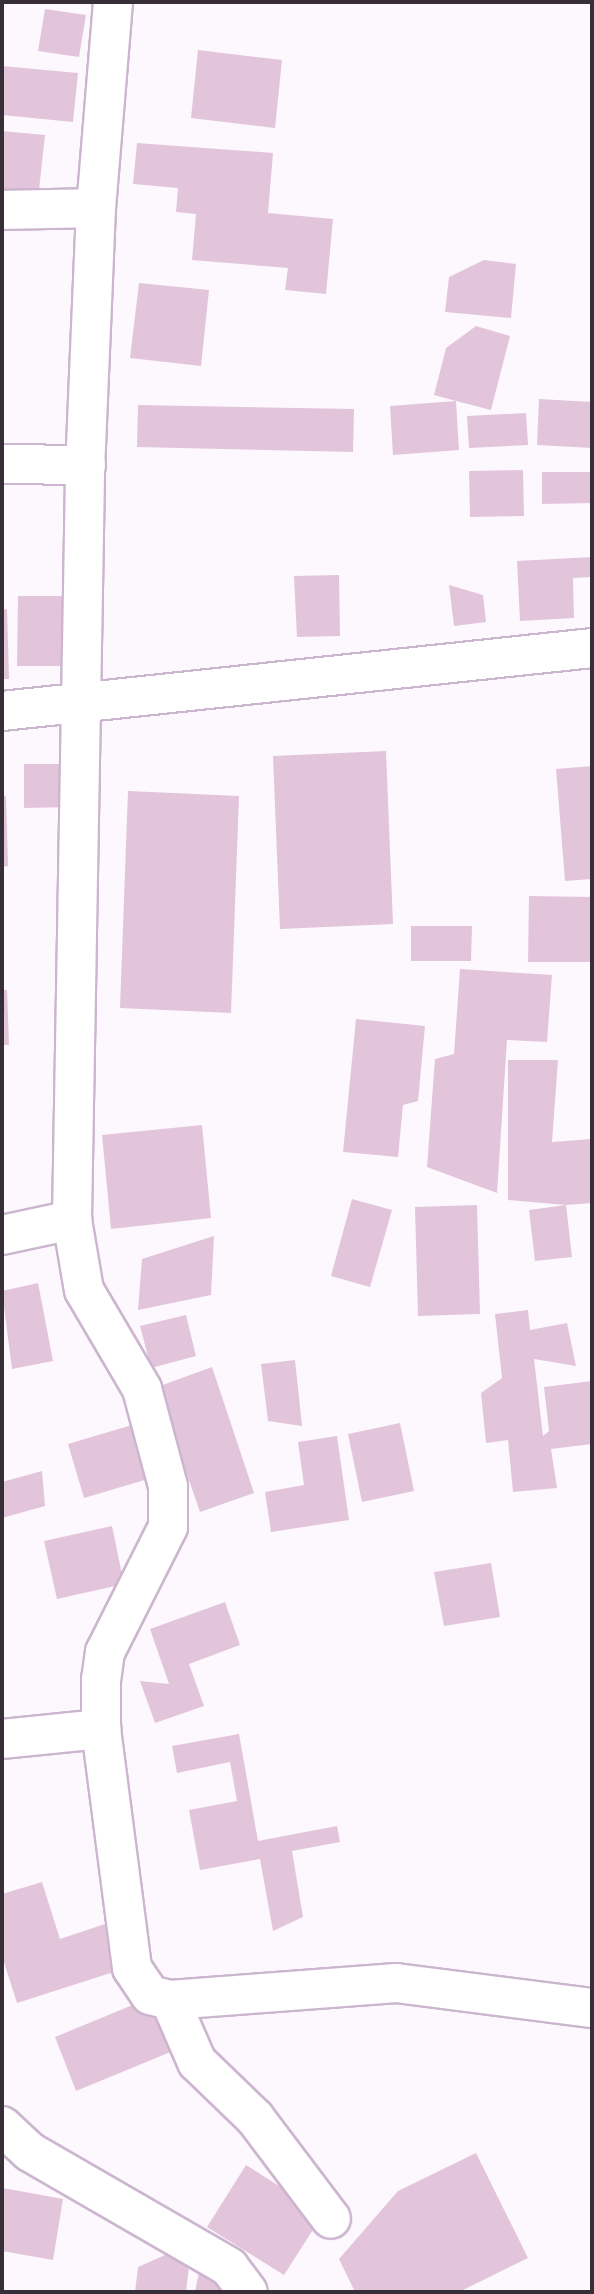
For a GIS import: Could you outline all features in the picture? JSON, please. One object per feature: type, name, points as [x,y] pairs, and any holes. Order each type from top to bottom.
[{"type":"street","points":[[113,2],[96,208],[86,465],[85,700],[72,1220],[84,1290],[142,1389],[168,1486],[168,1528],[105,1652],[101,1729],[132,1968],[150,1995],[170,2000],[396,1983],[592,2008]]},
{"type":"street","points":[[2,210],[96,208]]},
{"type":"street","points":[[2,464],[86,465]]},
{"type":"street","points":[[2,711],[85,700],[592,648]]},
{"type":"street","points":[[2,1235],[72,1220]]},
{"type":"street","points":[[2,1739],[101,1729]]},
{"type":"street","points":[[170,2000],[197,2062],[255,2118],[331,2219]]},
{"type":"street","points":[[2,2126],[30,2152],[229,2267],[248,2292]]},
{"type":"building","points":[[45,9],[86,15],[79,57],[38,51]]},
{"type":"building","points":[[198,50],[282,60],[275,128],[191,118]]},
{"type":"building","points":[[2,66],[78,73],[73,122],[2,115]]},
{"type":"building","points":[[2,131],[45,135],[38,199],[2,194]]},
{"type":"building","points":[[137,143],[273,153],[268,213],[333,219],[326,294],[285,290],[288,268],[192,260],[196,214],[176,212],[178,188],[133,184]]},
{"type":"building","points":[[484,260],[516,264],[511,318],[445,312],[449,277]]},
{"type":"building","points":[[139,283],[209,290],[201,366],[130,358]]},
{"type":"building","points":[[476,326],[510,336],[491,410],[434,395],[446,348]]},
{"type":"building","points":[[539,399],[592,402],[592,448],[537,445]]},
{"type":"building","points":[[456,401],[459,450],[393,455],[390,406]]},
{"type":"building","points":[[138,405],[354,409],[353,452],[137,447]]},
{"type":"building","points":[[526,413],[528,445],[469,448],[467,416]]},
{"type":"building","points":[[523,470],[524,516],[470,517],[469,471]]},
{"type":"building","points":[[542,472],[592,472],[592,503],[542,504]]},
{"type":"building","points":[[592,557],[592,577],[573,578],[574,618],[520,621],[517,561]]},
{"type":"building","points":[[339,575],[340,636],[297,637],[294,576]]},
{"type":"building","points":[[449,585],[483,595],[486,622],[454,626]]},
{"type":"building","points":[[18,596],[73,596],[73,666],[17,666]]},
{"type":"building","points":[[7,609],[9,679],[2,679],[2,610]]},
{"type":"building","points":[[386,751],[393,924],[280,929],[273,756]]},
{"type":"building","points":[[24,764],[69,764],[69,807],[24,808]]},
{"type":"building","points":[[592,766],[592,879],[565,881],[556,769]]},
{"type":"building","points":[[128,791],[239,796],[231,1013],[120,1008]]},
{"type":"building","points":[[6,796],[8,866],[2,867],[2,797]]},
{"type":"building","points":[[529,896],[592,897],[592,962],[528,962]]},
{"type":"building","points":[[411,926],[472,926],[471,961],[411,961]]},
{"type":"building","points":[[460,969],[552,975],[547,1042],[507,1040],[497,1193],[427,1167],[435,1059],[454,1054]]},
{"type":"building","points":[[2,990],[7,990],[9,1045],[2,1045]]},
{"type":"building","points":[[356,1019],[425,1026],[418,1101],[403,1105],[398,1157],[343,1152]]},
{"type":"building","points":[[508,1060],[558,1060],[552,1142],[592,1139],[592,1203],[566,1205],[508,1200]]},
{"type":"building","points":[[202,1125],[211,1218],[111,1229],[102,1135]]},
{"type":"building","points":[[352,1199],[392,1210],[370,1287],[331,1276]]},
{"type":"building","points":[[477,1205],[480,1314],[418,1316],[415,1207]]},
{"type":"building","points":[[566,1205],[572,1257],[535,1261],[529,1210]]},
{"type":"building","points":[[214,1236],[211,1295],[138,1310],[142,1259]]},
{"type":"building","points":[[38,1283],[53,1361],[12,1369],[2,1291]]},
{"type":"building","points":[[528,1310],[530,1330],[567,1323],[576,1366],[534,1359],[543,1436],[549,1431],[544,1387],[592,1381],[592,1444],[551,1449],[557,1488],[513,1492],[508,1440],[486,1443],[481,1393],[502,1378],[495,1314]]},
{"type":"building","points":[[186,1315],[196,1356],[151,1368],[140,1326]]},
{"type":"building","points":[[295,1360],[302,1426],[268,1421],[261,1364]]},
{"type":"building","points":[[212,1367],[254,1493],[200,1512],[157,1387]]},
{"type":"building","points":[[400,1423],[414,1491],[362,1502],[348,1434]]},
{"type":"building","points":[[132,1425],[148,1479],[84,1498],[68,1444]]},
{"type":"building","points":[[337,1436],[349,1520],[271,1532],[265,1492],[304,1485],[298,1442]]},
{"type":"building","points":[[42,1471],[45,1506],[2,1518],[2,1482]]},
{"type":"building","points":[[112,1526],[124,1584],[57,1599],[44,1541]]},
{"type":"building","points":[[491,1563],[500,1617],[444,1626],[434,1572]]},
{"type":"building","points":[[225,1602],[240,1645],[189,1664],[204,1706],[155,1723],[140,1681],[169,1684],[150,1629]]},
{"type":"building","points":[[239,1734],[258,1841],[337,1826],[340,1842],[292,1851],[303,1917],[273,1931],[260,1859],[200,1870],[189,1810],[237,1801],[230,1762],[177,1773],[172,1746]]},
{"type":"building","points":[[42,1882],[60,1939],[108,1923],[123,1969],[17,2003],[2,1956],[2,1894]]},
{"type":"building","points":[[152,1997],[173,2051],[76,2091],[55,2037]]},
{"type":"building","points":[[476,2153],[528,2258],[459,2292],[355,2292],[339,2259],[398,2191]]},
{"type":"building","points":[[246,2165],[323,2214],[284,2275],[207,2227]]},
{"type":"building","points":[[3,2188],[63,2199],[53,2260],[2,2251]]},
{"type":"building","points":[[165,2255],[190,2258],[186,2292],[135,2292],[138,2267]]},
{"type":"building","points":[[200,2267],[229,2274],[226,2292],[195,2292]]}]
